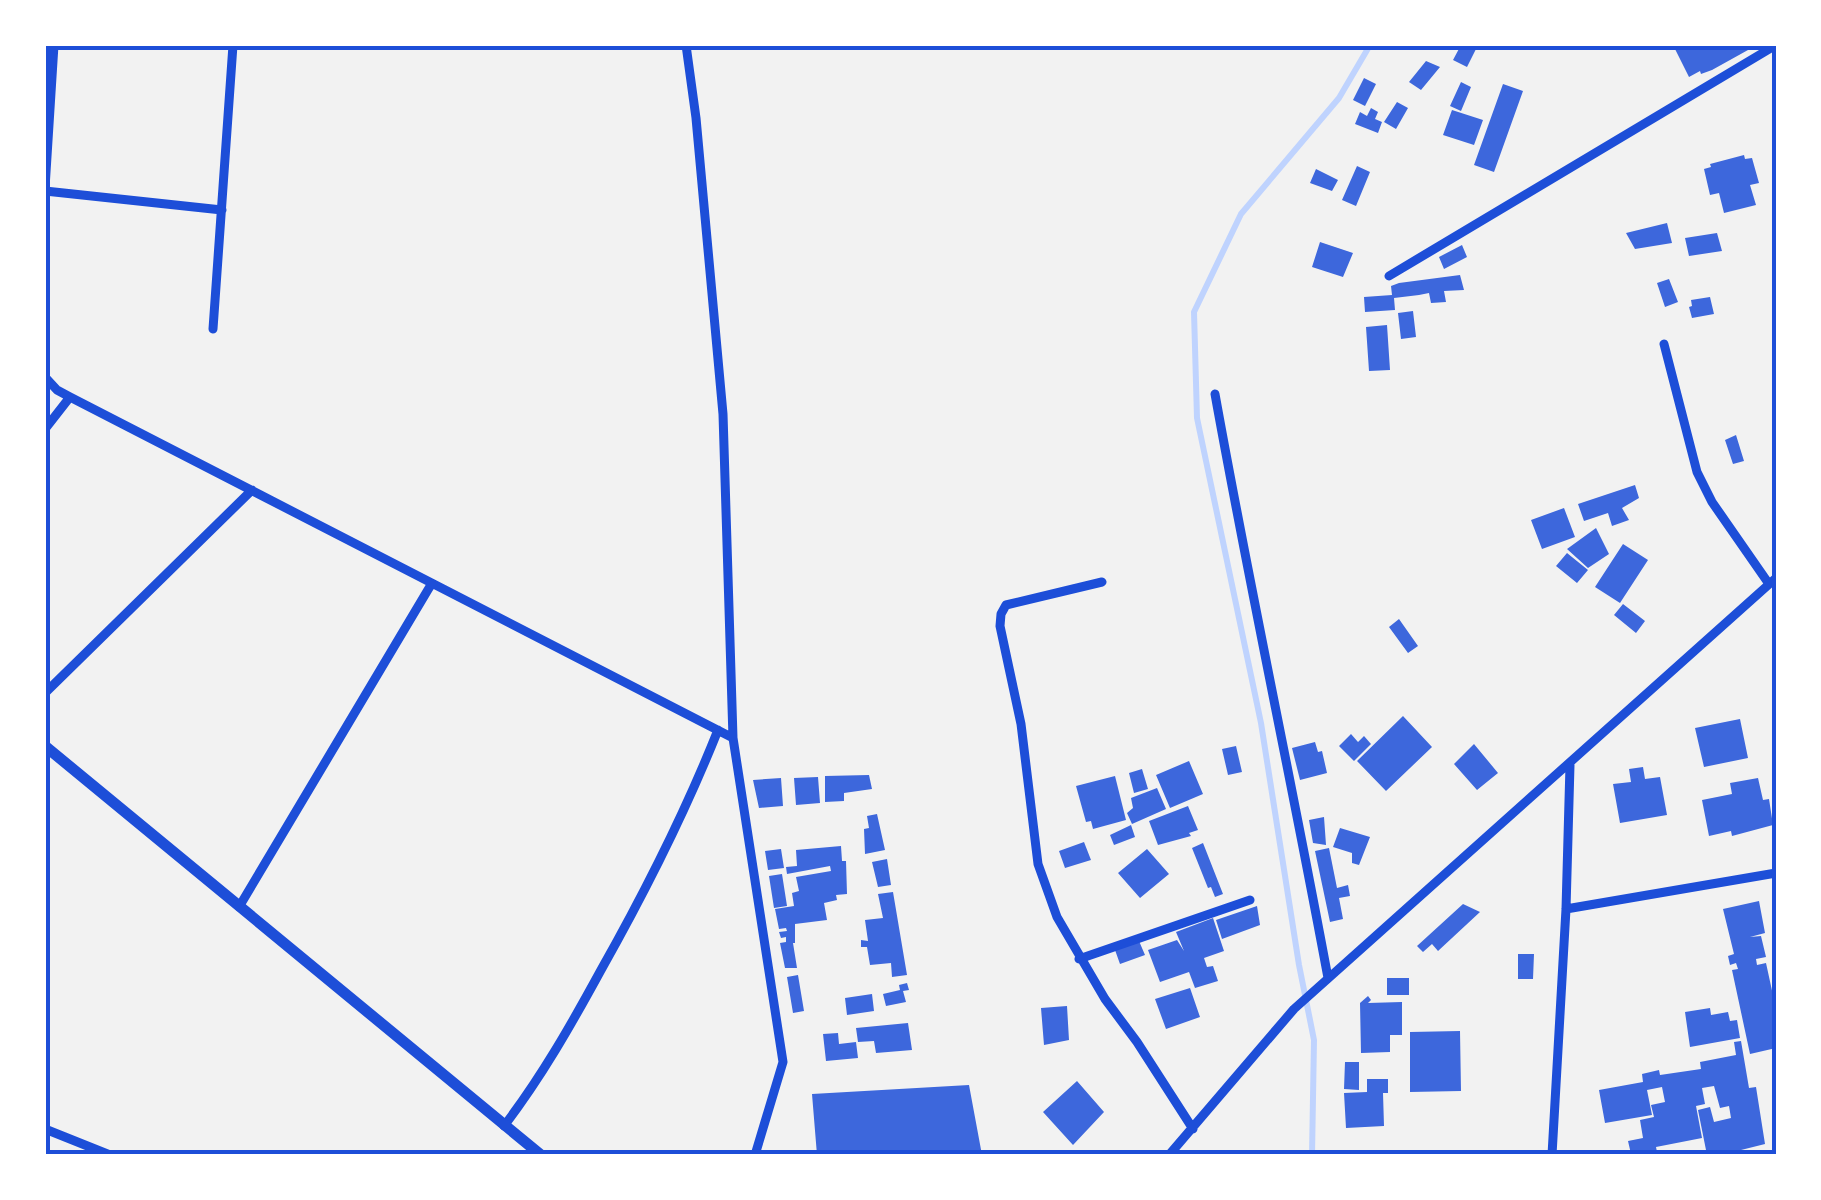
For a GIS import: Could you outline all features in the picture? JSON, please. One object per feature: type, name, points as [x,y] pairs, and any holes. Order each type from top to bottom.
[{"type":"street","points":[[54,45],[45,189],[222,210]]},
{"type":"street","points":[[214,330],[233,45]]},
{"type":"street","points":[[686,45],[724,414],[733,738],[783,1062],[755,1155]]},
{"type":"street","points":[[1389,276],[1776,47]]},
{"type":"street","points":[[1168,1155],[1294,1008],[1570,766],[1773,581],[1712,502],[1697,472],[1664,344]]},
{"type":"street","points":[[45,377],[70,397],[733,738]]},
{"type":"street","points":[[1215,394],[1250,587],[1292,782],[1324,982]]},
{"type":"street","points":[[45,429],[70,397]]},
{"type":"street","points":[[45,694],[252,490]]},
{"type":"street","points":[[1102,582],[1006,604],[1000,614],[1021,724],[1038,864],[1057,917],[1079,959],[1193,1130]]},
{"type":"street","points":[[239,906],[432,583]]},
{"type":"street","points":[[504,1126],[544,1074],[620,938],[690,800],[718,730]]},
{"type":"street","points":[[45,747],[541,1155]]},
{"type":"street","points":[[1552,1155],[1570,766]]},
{"type":"street","points":[[1566,908],[1776,873]]},
{"type":"street","points":[[1079,959],[1250,900]]},
{"type":"street","points":[[45,1129],[110,1155]]},
{"type":"building","points":[[1461,45],[1478,45],[1467,67],[1453,60]]},
{"type":"building","points":[[1673,45],[1757,45],[1712,70],[1689,77]]},
{"type":"building","points":[[1426,61],[1440,67],[1421,90],[1409,82]]},
{"type":"building","points":[[1364,78],[1376,84],[1365,106],[1353,100]]},
{"type":"building","points":[[1461,82],[1471,87],[1461,111],[1450,106]]},
{"type":"building","points":[[1503,84],[1523,91],[1494,172],[1474,165]]},
{"type":"building","points":[[1397,102],[1408,108],[1396,129],[1384,122]]},
{"type":"building","points":[[1371,108],[1378,112],[1375,119],[1382,122],[1378,133],[1355,124],[1360,112],[1367,116]]},
{"type":"building","points":[[1452,110],[1483,120],[1474,145],[1443,135]]},
{"type":"building","points":[[1744,155],[1745,159],[1752,158],[1759,183],[1750,185],[1756,205],[1724,213],[1719,193],[1710,195],[1704,169]]},
{"type":"building","points":[[1357,166],[1370,172],[1356,206],[1342,200]]},
{"type":"building","points":[[1316,169],[1338,180],[1332,191],[1310,183]]},
{"type":"building","points":[[1667,223],[1672,243],[1635,249],[1626,233]]},
{"type":"building","points":[[1717,233],[1722,251],[1689,256],[1685,238]]},
{"type":"building","points":[[1320,242],[1353,253],[1343,277],[1312,267]]},
{"type":"building","points":[[1462,245],[1467,257],[1444,269],[1439,257]]},
{"type":"building","points":[[1460,275],[1464,290],[1444,291],[1446,302],[1431,303],[1429,293],[1394,298],[1395,310],[1365,312],[1364,297],[1392,295],[1391,286]]},
{"type":"building","points":[[1669,279],[1678,302],[1665,307],[1657,283]]},
{"type":"building","points":[[1710,297],[1714,314],[1692,318],[1691,300]]},
{"type":"building","points":[[1413,311],[1416,337],[1401,339],[1398,313]]},
{"type":"building","points":[[1387,325],[1390,370],[1369,371],[1366,327]]},
{"type":"building","points":[[1736,435],[1744,461],[1733,464],[1725,440]]},
{"type":"building","points":[[1635,485],[1639,498],[1622,508],[1629,520],[1612,526],[1608,513],[1584,521],[1578,504]]},
{"type":"building","points":[[1564,508],[1575,537],[1542,549],[1531,520]]},
{"type":"building","points":[[1596,528],[1609,554],[1588,568],[1567,549]]},
{"type":"building","points":[[1623,544],[1648,560],[1620,603],[1595,587]]},
{"type":"building","points":[[1567,553],[1588,570],[1577,583],[1556,566]]},
{"type":"building","points":[[1623,604],[1645,621],[1636,633],[1614,615]]},
{"type":"building","points":[[1399,619],[1418,646],[1408,653],[1389,627]]},
{"type":"building","points":[[1403,716],[1432,747],[1386,791],[1357,761]]},
{"type":"building","points":[[1740,719],[1748,758],[1704,767],[1695,728]]},
{"type":"building","points":[[1351,734],[1358,742],[1364,736],[1371,744],[1354,761],[1339,746]]},
{"type":"building","points":[[1315,742],[1318,752],[1322,751],[1327,773],[1300,780],[1292,748]]},
{"type":"building","points":[[1474,744],[1498,773],[1477,790],[1454,764]]},
{"type":"building","points":[[1236,746],[1242,772],[1228,775],[1222,749]]},
{"type":"building","points":[[1189,761],[1203,794],[1170,808],[1156,775]]},
{"type":"building","points":[[1643,767],[1645,779],[1660,777],[1667,815],[1620,823],[1613,784],[1631,782],[1629,769]]},
{"type":"building","points":[[1142,769],[1148,789],[1134,793],[1129,773]]},
{"type":"building","points":[[869,775],[872,789],[844,793],[844,801],[825,802],[825,776]]},
{"type":"building","points":[[1115,776],[1126,820],[1093,829],[1091,821],[1086,822],[1076,786]]},
{"type":"building","points":[[818,777],[820,803],[796,805],[794,778]]},
{"type":"building","points":[[781,778],[783,806],[759,808],[753,780]]},
{"type":"building","points":[[1758,778],[1763,800],[1769,799],[1773,825],[1732,836],[1731,831],[1709,836],[1702,800],[1732,794],[1730,783]]},
{"type":"building","points":[[1157,788],[1166,809],[1132,824],[1127,813],[1133,808],[1131,798]]},
{"type":"building","points":[[1188,806],[1198,830],[1189,833],[1191,836],[1158,845],[1149,821]]},
{"type":"building","points":[[877,814],[885,850],[865,854],[867,816]]},
{"type":"building","points":[[1324,817],[1326,845],[1313,843],[1309,820]]},
{"type":"building","points":[[1131,825],[1135,837],[1114,845],[1110,835]]},
{"type":"building","points":[[1340,828],[1370,837],[1359,865],[1352,863],[1352,853],[1333,847]]},
{"type":"building","points":[[1084,842],[1091,860],[1065,868],[1059,851]]},
{"type":"building","points":[[1203,843],[1223,894],[1215,897],[1192,848]]},
{"type":"building","points":[[841,846],[842,861],[846,861],[847,894],[836,895],[837,900],[824,903],[827,920],[795,924],[797,968],[785,968],[780,943],[786,942],[786,937],[781,938],[779,932],[787,931],[779,929],[775,909],[794,906],[792,893],[799,891],[796,877],[831,871],[830,866],[787,874],[786,867],[797,866],[796,850]]},
{"type":"building","points":[[1329,848],[1337,888],[1348,885],[1350,896],[1339,898],[1343,919],[1330,922],[1315,851]]},
{"type":"building","points":[[781,849],[784,868],[768,870],[765,851]]},
{"type":"building","points":[[1147,849],[1169,874],[1140,898],[1118,873]]},
{"type":"building","points":[[887,859],[891,885],[878,887],[872,862]]},
{"type":"building","points":[[782,874],[787,906],[774,908],[769,876]]},
{"type":"building","points":[[893,892],[907,975],[892,977],[891,963],[870,965],[867,947],[861,947],[861,940],[868,941],[865,920],[883,918],[878,894]]},
{"type":"building","points":[[1759,901],[1765,933],[1750,937],[1761,936],[1766,957],[1756,959],[1757,965],[1766,963],[1776,1009],[1776,1048],[1750,1054],[1732,970],[1738,969],[1736,963],[1730,965],[1728,956],[1734,954],[1723,909]]},
{"type":"building","points":[[1463,904],[1480,912],[1438,951],[1432,944],[1423,952],[1417,946]]},
{"type":"building","points":[[1257,906],[1260,925],[1222,939],[1216,920]]},
{"type":"building","points":[[1213,918],[1224,951],[1204,958],[1207,967],[1213,966],[1218,981],[1195,988],[1189,972],[1160,982],[1148,950],[1177,940],[1184,951],[1176,932]]},
{"type":"building","points":[[1139,941],[1145,955],[1120,964],[1115,950]]},
{"type":"building","points":[[1518,954],[1534,954],[1533,979],[1518,979]]},
{"type":"building","points":[[798,975],[804,1011],[793,1013],[787,977]]},
{"type":"building","points":[[1387,978],[1409,978],[1409,995],[1387,995]]},
{"type":"building","points":[[907,983],[909,990],[903,991],[906,1002],[886,1006],[883,994],[900,990],[899,985]]},
{"type":"building","points":[[1190,988],[1200,1017],[1166,1029],[1155,999]]},
{"type":"building","points":[[872,994],[874,1011],[847,1015],[845,998]]},
{"type":"building","points":[[1368,996],[1368,1003],[1402,1002],[1402,1035],[1390,1035],[1390,1052],[1361,1053],[1360,1003]]},
{"type":"building","points":[[1067,1006],[1069,1040],[1044,1045],[1041,1008]]},
{"type":"building","points":[[1710,1008],[1711,1015],[1728,1012],[1730,1021],[1737,1020],[1740,1038],[1690,1047],[1685,1012]]},
{"type":"building","points":[[908,1023],[912,1050],[876,1053],[874,1041],[858,1042],[856,1028]]},
{"type":"building","points":[[1460,1031],[1461,1091],[1410,1092],[1410,1032]]},
{"type":"building","points":[[838,1033],[839,1044],[856,1042],[858,1058],[826,1061],[823,1034]]},
{"type":"building","points":[[1741,1041],[1749,1088],[1756,1087],[1765,1144],[1707,1155],[1698,1110],[1710,1107],[1714,1122],[1731,1118],[1729,1106],[1720,1108],[1714,1086],[1702,1088],[1705,1104],[1696,1106],[1702,1138],[1656,1147],[1657,1152],[1631,1154],[1628,1141],[1643,1138],[1640,1120],[1654,1117],[1651,1105],[1665,1102],[1662,1087],[1647,1090],[1652,1115],[1605,1123],[1599,1090],[1643,1082],[1642,1074],[1659,1070],[1660,1075],[1701,1069],[1700,1062],[1736,1055],[1734,1042]]},
{"type":"building","points":[[1345,1062],[1359,1062],[1359,1090],[1344,1089]]},
{"type":"building","points":[[1367,1079],[1388,1079],[1388,1093],[1383,1093],[1384,1126],[1346,1128],[1344,1093],[1367,1092]]},
{"type":"building","points":[[1077,1081],[1104,1112],[1073,1145],[1043,1112]]},
{"type":"building","points":[[969,1085],[982,1155],[817,1155],[812,1094]]},
{"type":"waterway","points":[[1312,1155],[1314,1040],[1261,723],[1197,418],[1194,312],[1241,214],[1339,98],[1370,45]]}]
